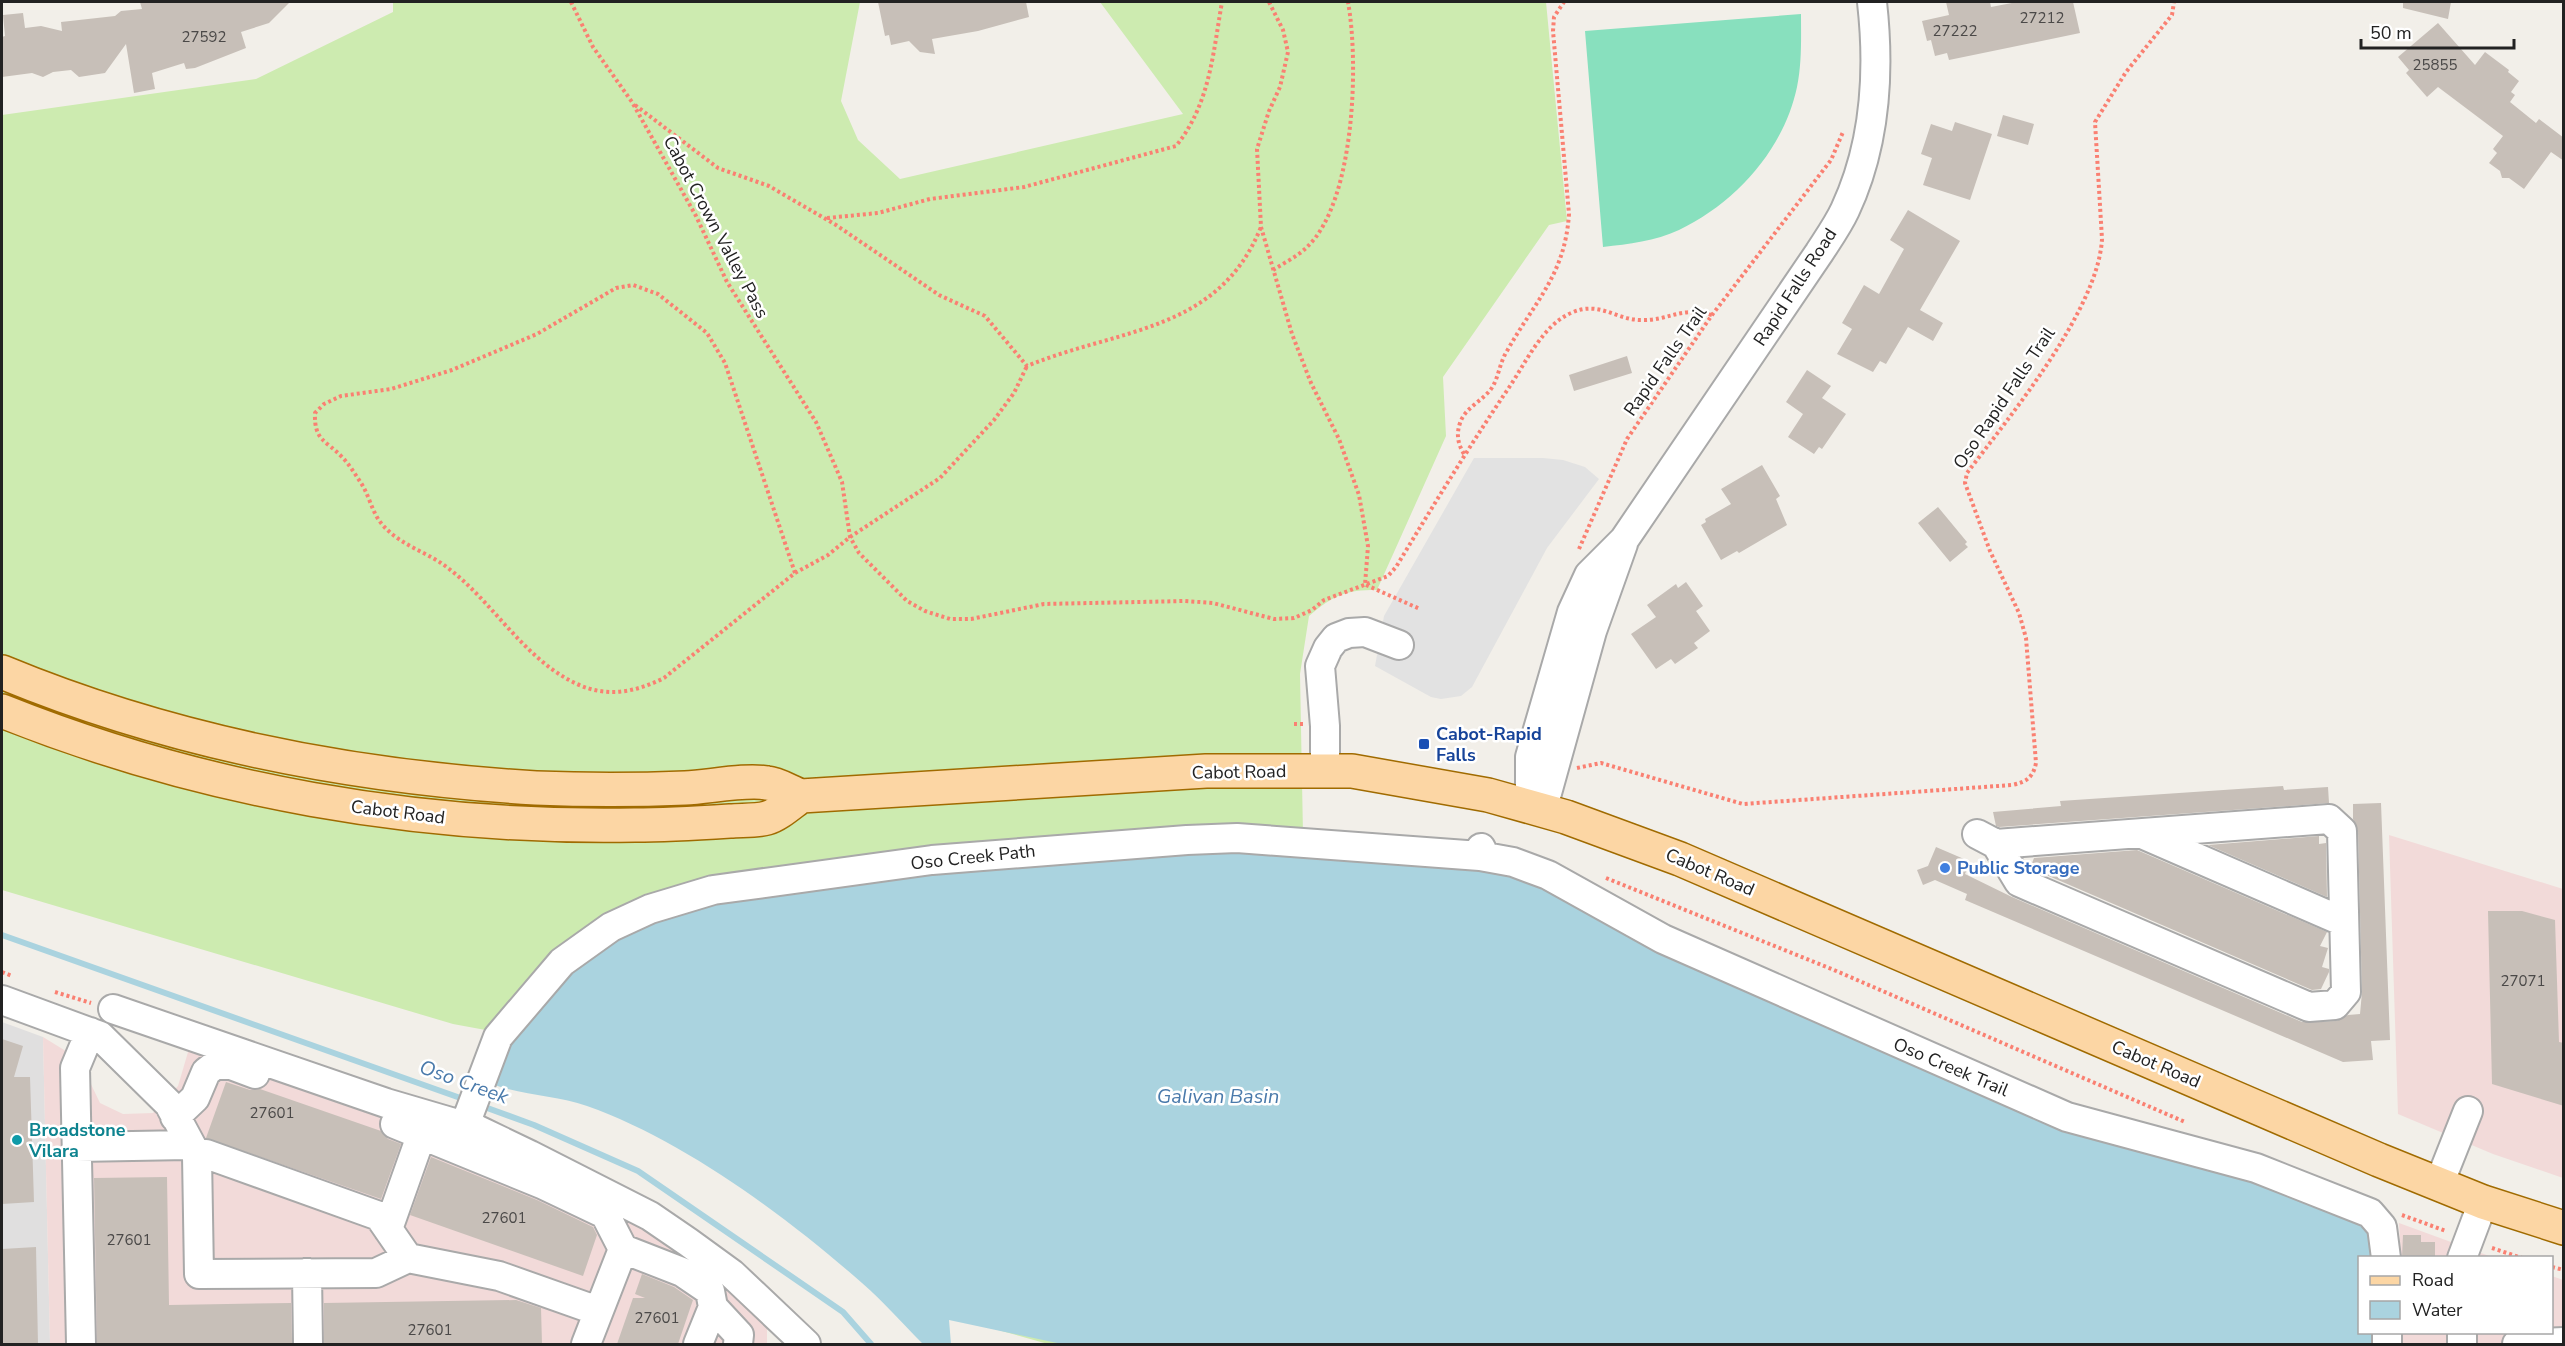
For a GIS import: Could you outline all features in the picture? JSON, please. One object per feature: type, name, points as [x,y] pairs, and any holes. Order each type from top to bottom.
[{"type":"main road","name":"Cabot Road","points":[[2,672],[144,722],[222,743],[337,767],[465,784],[575,790],[684,788],[767,783],[801,796],[1206,771],[1326,770],[1397,777],[1488,795],[1566,817],[1680,859],[2439,1184],[2483,1202],[2564,1228]]},
{"type":"main road","name":"Cabot Road","points":[[2,711],[137,759],[232,783],[330,804],[458,819],[555,825],[676,825],[768,818],[801,796]]},
{"type":"street","name":"Rapid Falls Road","points":[[1530,807],[1530,758],[1572,612],[1589,575],[1624,540],[1812,263],[1845,210],[1868,140],[1875,105],[1877,40],[1872,2]]},
{"type":"street","name":"Rapid Falls Road","points":[[1530,807],[1547,793],[1592,631],[1624,540]]},
{"type":"street","points":[[1326,770],[1320,666],[1329,648],[1336,638],[1349,633],[1365,632],[1400,645]]},
{"type":"street","points":[[2328,819],[2342,831],[2346,992],[2335,1005],[2309,1007],[2019,882],[1986,838],[2139,833],[2328,819]]},
{"type":"street","points":[[2139,833],[2344,922]]},
{"type":"street","name":"Oso Creek Path","points":[[467,1120],[498,1037],[562,962],[611,927],[650,909],[713,890],[932,860],[1186,840],[1237,838],[1481,852]]},
{"type":"street","name":"Oso Creek Trail","points":[[1481,852],[1548,875],[1663,939],[2067,1117],[2256,1168],[2370,1213]]},
{"type":"street","points":[[2,1000],[100,1036],[169,1104],[192,1150],[199,1274],[376,1273],[408,1258],[499,1276],[598,1311]]},
{"type":"street","points":[[113,1009],[386,1102],[467,1120],[520,1150],[650,1216],[732,1274],[806,1344]]},
{"type":"street","points":[[81,1344],[75,1068],[90,1032]]},
{"type":"street","points":[[175,1117],[195,1098],[206,1072],[215,1065],[231,1065],[422,1134],[544,1185],[605,1214],[623,1249],[682,1272],[710,1291],[713,1306],[739,1335],[738,1344]]},
{"type":"street","points":[[2439,1184],[2468,1111]]},
{"type":"street","points":[[388,1229],[422,1134]]},
{"type":"street","points":[[77,1147],[192,1150],[206,1154],[379,1216],[408,1258]]},
{"type":"street","points":[[2462,1256],[2483,1202]]},
{"type":"street","points":[[2370,1213],[2378,1218],[2382,1227],[2386,1256]]},
{"type":"street","points":[[586,1344],[623,1249]]},
{"type":"street","points":[[307,1273],[308,1344]]},
{"type":"street","points":[[699,1344],[713,1306]]},
{"type":"street","points":[[2517,1344],[2564,1342]]},
{"type":"path","name":"Cabot Crown Valley Pass","points":[[571,2],[593,47],[632,102],[709,239],[727,282],[816,422],[843,482],[850,537]]},
{"type":"path","points":[[825,218],[878,213],[930,199],[1024,187],[1176,146],[1191,128],[1209,81],[1222,2]]},
{"type":"path","points":[[1269,2],[1283,30],[1288,52],[1280,87],[1269,111],[1257,149],[1261,227],[1292,334],[1311,383],[1339,439],[1359,495],[1368,546],[1365,585]]},
{"type":"path","points":[[1273,270],[1308,246],[1328,218],[1342,179],[1351,108],[1352,25],[1348,2]]},
{"type":"path","points":[[1464,454],[1457,435],[1460,420],[1493,386],[1505,353],[1553,278],[1561,262],[1568,236],[1569,214],[1553,31],[1554,17],[1564,2]]},
{"type":"path","name":"Oso Rapid Falls Trail","points":[[1556,764],[1574,769],[1601,763],[1743,804],[2012,785],[2024,783],[2034,774],[2036,763],[2026,638],[2019,613],[1990,551],[1965,483],[1967,473],[2040,375],[2094,281],[2101,257],[2103,239],[2095,122],[2126,72],[2172,15],[2174,2]]},
{"type":"path","points":[[632,102],[718,168],[769,186],[825,218],[939,295],[985,316],[1027,366]]},
{"type":"path","name":"Rapid Falls Trail","points":[[1578,554],[1627,439],[1712,315],[1831,160],[1845,124]]},
{"type":"path","points":[[795,573],[725,363],[707,333],[658,294],[633,285],[616,288],[537,334],[452,369],[391,389],[341,396],[324,404],[315,413],[315,427],[321,440],[342,457],[362,485],[380,523],[406,545],[440,562],[467,583],[534,654],[577,684],[615,694],[641,690],[664,678],[795,573],[828,555],[850,537],[940,478],[994,420],[1014,393],[1027,366],[1057,354],[1160,324],[1209,299],[1232,277],[1251,252],[1261,227]]},
{"type":"path","points":[[850,537],[859,554],[907,601],[926,612],[950,619],[971,619],[1044,604],[1185,601],[1213,603],[1274,620],[1294,618],[1312,610],[1324,600],[1388,576],[1396,567],[1464,454],[1544,336],[1569,313],[1586,308],[1606,309],[1643,321],[1694,310],[1712,315]]},
{"type":"path","points":[[1365,585],[1420,609]]},
{"type":"path","points":[[1598,875],[1834,969],[2188,1123]]},
{"type":"path","points":[[2,972],[21,979]]},
{"type":"path","points":[[51,990],[113,1009]]},
{"type":"path","points":[[2370,1213],[2386,1209],[2446,1231]]},
{"type":"path","points":[[2492,1248],[2519,1256]]},
{"type":"shaded area","points":[[1474,458],[1563,460],[1585,467],[1599,479],[1547,548],[1472,687],[1461,696],[1441,699],[1431,697],[1375,666],[1384,616]]},
{"type":"shaded area","points":[[2389,835],[2563,889],[2563,1178],[2493,1154],[2398,1114]]},
{"type":"shaded area","points":[[2,1022],[43,1037],[50,1344],[2,1344]]},
{"type":"shaded area","points":[[43,1037],[69,1053],[88,1078],[100,1103],[123,1114],[153,1113],[178,1086],[191,1042],[594,1195],[729,1284],[767,1324],[767,1344],[50,1344]]},
{"type":"shaded area","points":[[2399,1223],[2489,1256],[2401,1256]]},
{"type":"shaded area","points":[[2553,1276],[2563,1280],[2563,1344],[2403,1344],[2403,1334],[2553,1334]]},
{"type":"green space","points":[[393,2],[860,2],[841,101],[858,140],[900,179],[1183,114],[1100,2],[1546,2],[1567,221],[1549,225],[1443,377],[1446,436],[1377,590],[1356,591],[1340,595],[1309,616],[1300,674],[1304,888],[1622,1344],[1048,1344],[955,1318],[595,1050],[453,1024],[2,890],[2,115],[256,79],[393,12]]},
{"type":"green space","points":[[1801,14],[1800,69],[1791,110],[1781,132],[1754,172],[1720,205],[1679,230],[1651,239],[1603,247],[1585,31]]},
{"type":"water","name":"Galivan Basin","points":[[1227,845],[1517,872],[1633,934],[2358,1222],[2371,1231],[2377,1256],[2358,1256],[2358,1334],[2380,1334],[2381,1344],[1062,1344],[949,1320],[951,1344],[923,1344],[878,1298],[832,1258],[767,1207],[696,1159],[623,1121],[587,1106],[514,1091],[490,1083],[502,1050],[569,966],[627,927],[694,903],[790,885]]},
{"type":"building","points":[[140,2],[290,2],[269,23],[241,32],[246,48],[195,68],[186,69],[184,63],[152,73],[155,89],[134,93],[126,44],[105,73],[79,77],[71,70],[53,72],[43,77],[32,73],[2,77],[2,37],[5,36],[3,15],[23,13],[25,28],[41,26],[62,31],[61,22],[115,16],[121,11],[142,9]]},
{"type":"building","points":[[878,2],[1026,2],[1029,17],[978,31],[932,39],[935,54],[920,52],[909,41],[891,45],[889,35],[885,36]]},
{"type":"building","points":[[1946,2],[1990,2],[1991,7],[2017,2],[2073,2],[2080,33],[1949,60],[1947,53],[1935,56],[1931,40],[1927,41],[1922,21],[1949,15]]},
{"type":"building","points":[[2403,2],[2451,2],[2448,19],[2403,8]]},
{"type":"building","points":[[2438,23],[2475,65],[2485,52],[2509,70],[2508,72],[2519,81],[2511,92],[2515,95],[2510,102],[2536,123],[2539,119],[2564,138],[2564,161],[2551,152],[2524,189],[2509,178],[2502,178],[2500,171],[2489,163],[2497,153],[2493,149],[2503,136],[2438,87],[2427,97],[2406,73],[2409,70],[2398,57]]},
{"type":"building","points":[[2003,115],[2034,124],[2028,145],[1997,136]]},
{"type":"building","points":[[1955,122],[1992,134],[1970,200],[1923,185],[1932,158],[1921,154],[1931,124],[1952,131]]},
{"type":"building","points":[[1908,210],[1960,241],[1920,310],[1943,323],[1933,341],[1908,327],[1886,364],[1880,361],[1873,372],[1837,354],[1852,329],[1842,323],[1864,285],[1879,294],[1904,249],[1890,240]]},
{"type":"building","points":[[1627,356],[1632,373],[1574,391],[1569,375]]},
{"type":"building","points":[[1807,370],[1831,386],[1822,398],[1846,414],[1822,449],[1819,447],[1814,454],[1788,437],[1803,414],[1786,402]]},
{"type":"building","points":[[1762,465],[1780,496],[1776,499],[1787,525],[1739,553],[1737,551],[1721,560],[1701,525],[1706,522],[1705,519],[1731,504],[1721,489]]},
{"type":"building","points":[[1938,507],[1967,542],[1965,544],[1968,547],[1950,562],[1918,523]]},
{"type":"building","points":[[1686,582],[1703,606],[1696,611],[1710,631],[1694,643],[1698,648],[1675,664],[1671,659],[1656,669],[1631,634],[1656,617],[1647,605],[1676,584],[1678,588]]},
{"type":"building","points":[[2283,786],[2284,790],[2328,787],[2329,803],[1999,827],[1996,826],[1993,812],[2061,806],[2060,801]]},
{"type":"building","points":[[2381,803],[2390,1040],[2371,1041],[2373,1060],[2343,1062],[1965,900],[1967,894],[1935,880],[1923,885],[1917,870],[1928,866],[1936,847],[1964,859],[1963,861],[1969,864],[1965,874],[2012,897],[2302,1022],[2336,1021],[2348,1015],[2360,1014],[2362,992],[2358,831],[2353,819],[2353,804]]},
{"type":"building","points":[[2319,836],[2319,844],[2326,843],[2327,897],[2208,845]]},
{"type":"building","points":[[2137,850],[2327,932],[2320,946],[2328,948],[2322,967],[2329,969],[2329,972],[2321,989],[2312,990],[2030,868],[2034,858]]},
{"type":"building","points":[[2488,911],[2522,911],[2555,920],[2559,1042],[2564,1043],[2564,1106],[2492,1084]]},
{"type":"building","name":"Broadstone Vilara","points":[[2,1039],[23,1046],[14,1077],[30,1077],[34,1202],[2,1204]]},
{"type":"building","points":[[226,1082],[250,1090],[260,1089],[381,1131],[388,1139],[401,1144],[381,1199],[206,1138]]},
{"type":"building","points":[[431,1157],[537,1200],[593,1227],[597,1235],[583,1276],[410,1215]]},
{"type":"building","points":[[167,1177],[169,1305],[291,1303],[292,1344],[97,1344],[94,1178]]},
{"type":"building","points":[[2403,1235],[2421,1235],[2421,1242],[2435,1242],[2435,1256],[2402,1256]]},
{"type":"building","points":[[36,1247],[38,1344],[2,1344],[2,1249]]},
{"type":"building","points":[[642,1274],[674,1287],[693,1300],[678,1344],[617,1344],[633,1298],[645,1298],[635,1294]]},
{"type":"building","points":[[516,1300],[541,1308],[542,1344],[324,1344],[324,1303]]},
{"type":"waterway","name":"Oso Creek","points":[[2,935],[466,1100]]},
{"type":"waterway","name":"Oso Creek","points":[[479,1105],[534,1125],[638,1171],[843,1312],[871,1344]]},
{"type":"place","name":"Cabot-Rapid Falls","points":[[1424,744]]},
{"type":"place","name":"Public Storage","points":[[1945,868]]},
{"type":"place","name":"Broadstone Vilara","points":[[17,1140]]}]
